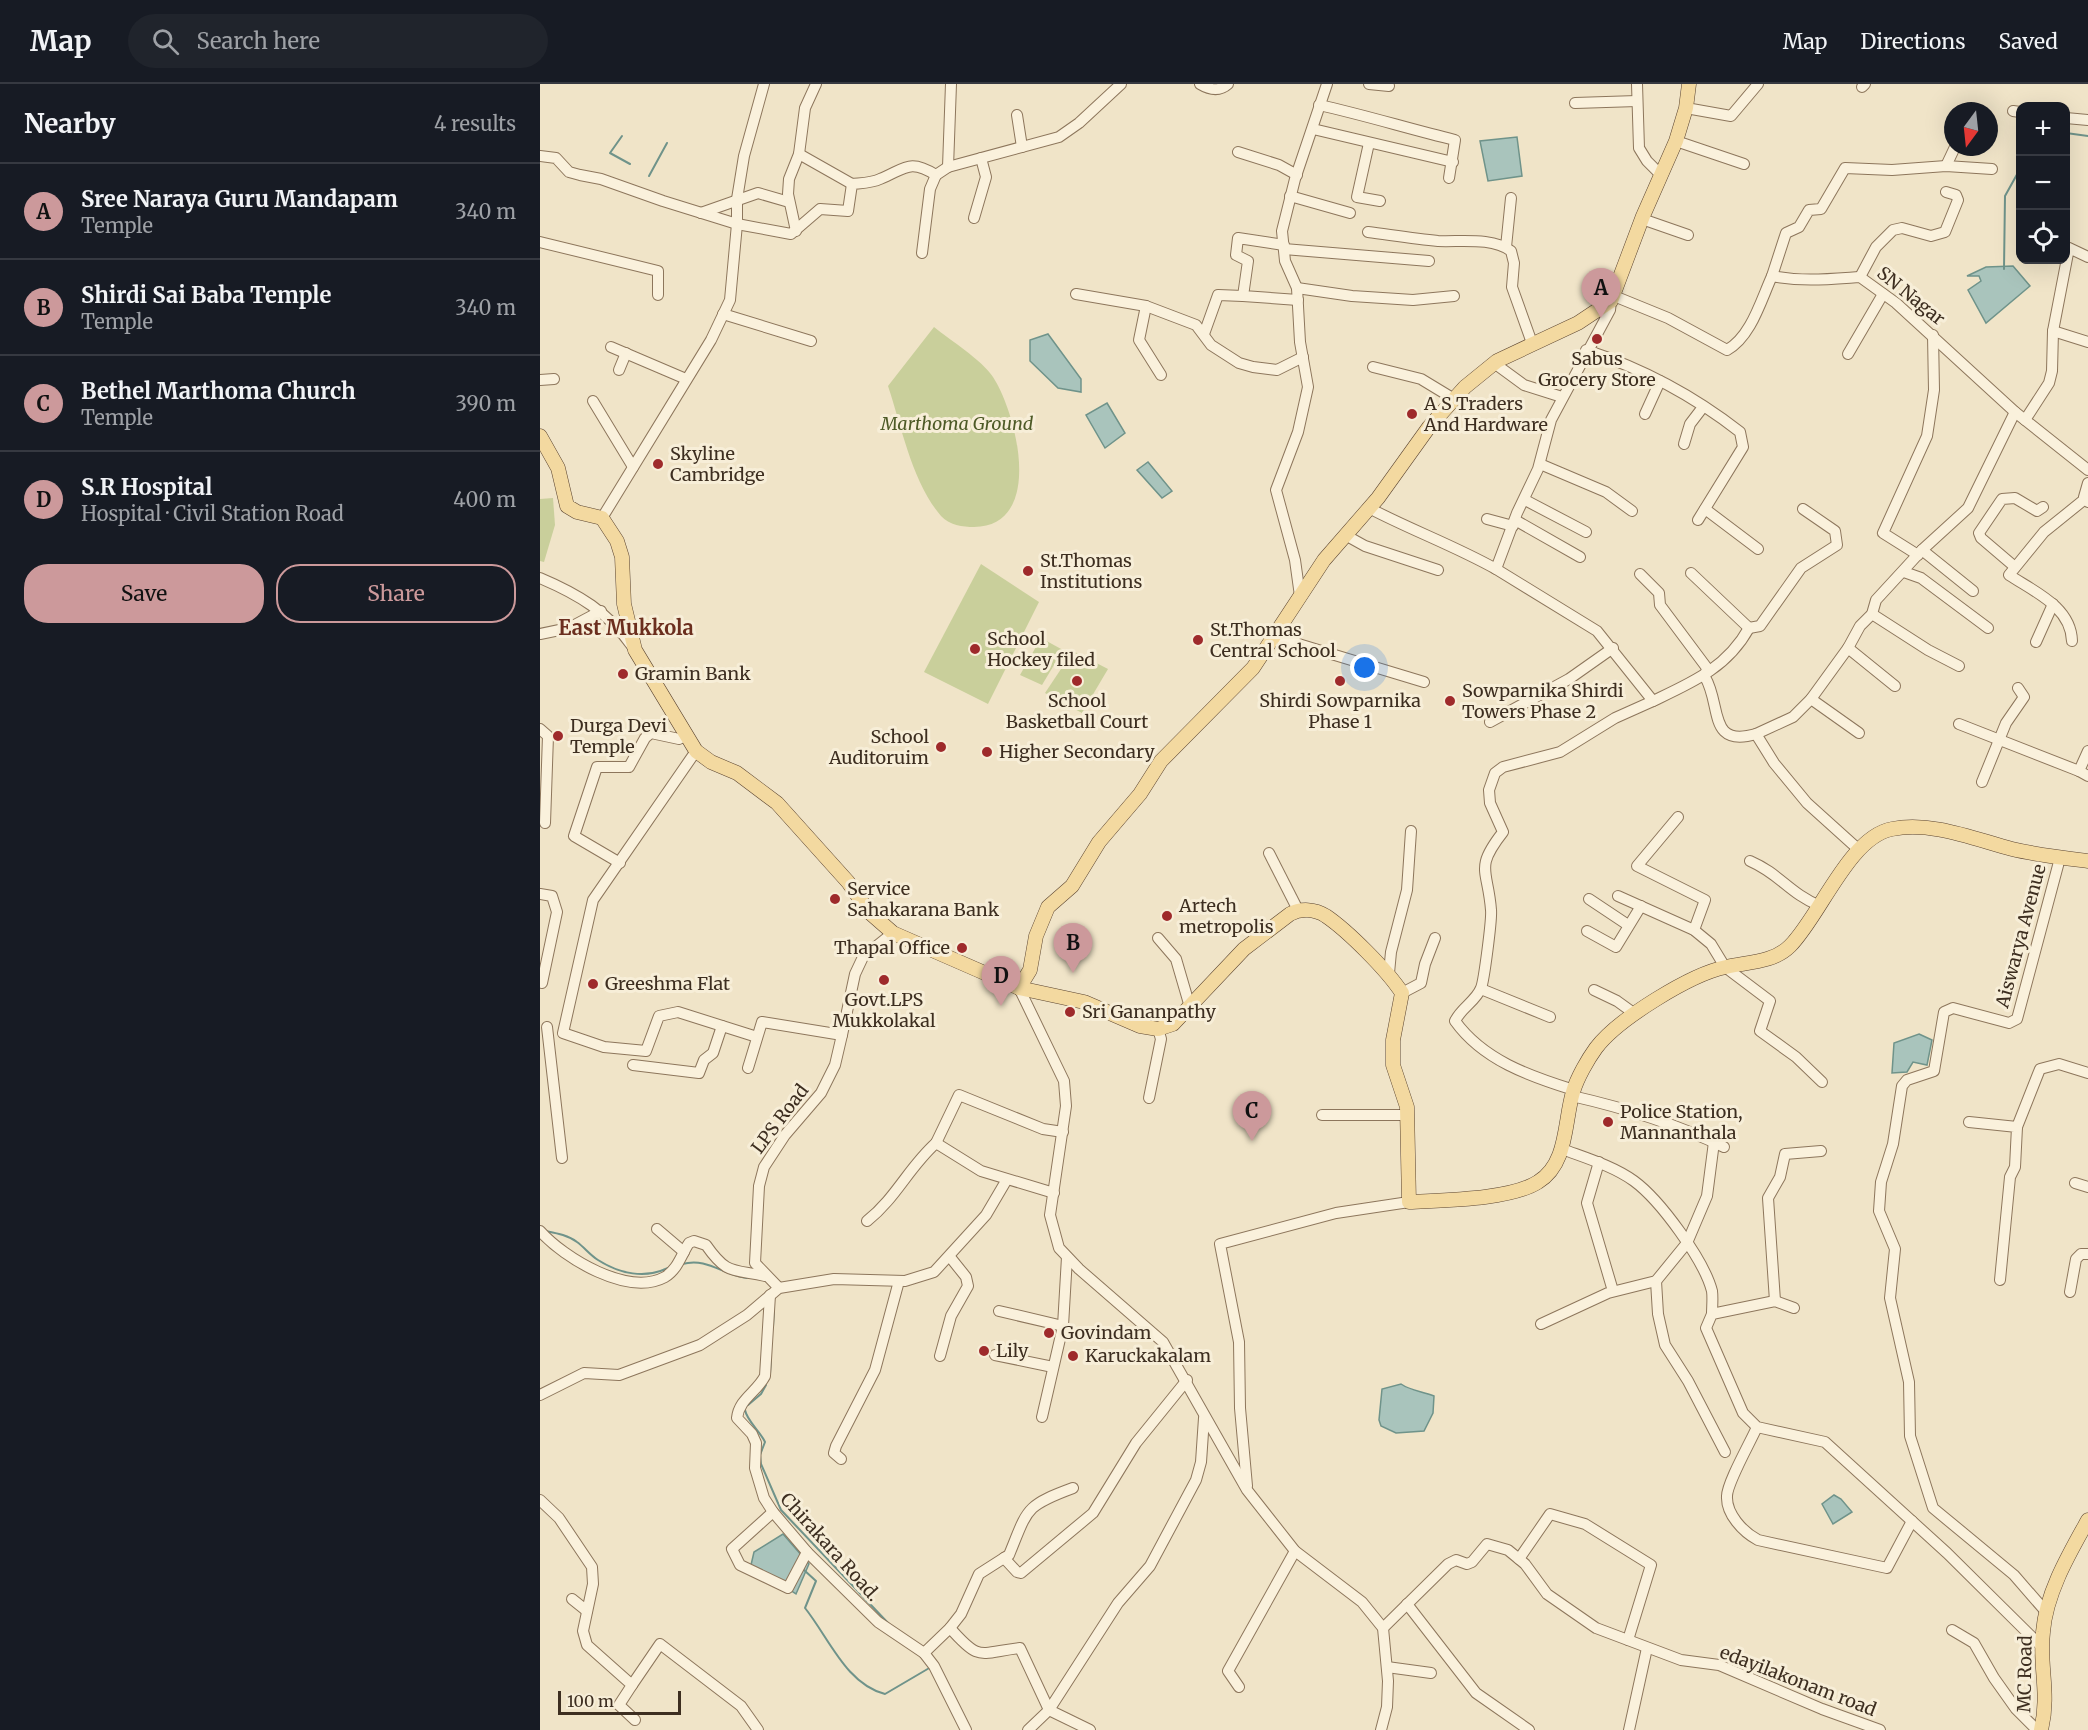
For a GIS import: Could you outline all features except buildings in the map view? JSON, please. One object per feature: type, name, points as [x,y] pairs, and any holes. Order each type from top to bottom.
[{"type":"main road","points":[[1019,988],[1030,970],[1036,936],[1048,907],[1072,886],[1100,842],[1140,794],[1161,761],[1253,668],[1324,560],[1347,536],[1429,427],[1454,399],[1494,363],[1578,323],[1612,299],[1660,174],[1676,141],[1686,108],[1689,84]]},
{"type":"main road","points":[[540,436],[558,468],[567,506],[577,512],[602,518],[616,541],[622,557],[624,604],[635,650],[696,751],[711,762],[737,773],[777,803],[848,882],[869,912],[893,933],[1019,988],[1084,1002],[1140,1026],[1158,1029],[1173,1024],[1244,949],[1298,910],[1325,915],[1389,973],[1402,993],[1394,1040],[1393,1065],[1407,1107],[1409,1202],[1502,1193],[1538,1183],[1555,1164],[1562,1149],[1573,1093],[1597,1047],[1635,1014],[1678,985],[1725,967],[1768,959],[1789,948],[1858,849],[1880,832],[1904,827],[1948,831],[2014,849],[2088,861]]},
{"type":"main road","name":"MC Road","points":[[2039,1730],[2046,1689],[2043,1631],[2047,1613],[2057,1581],[2088,1520]]},
{"type":"street","points":[[602,518],[711,340],[730,300],[737,199],[744,156],[764,84]]},
{"type":"street","points":[[796,231],[789,202],[789,179],[799,154],[805,108],[816,84]]},
{"type":"street","points":[[948,167],[951,84]]},
{"type":"street","points":[[922,253],[930,189],[936,175],[948,167],[1059,137],[1079,123],[1121,84]]},
{"type":"street","points":[[1200,84],[1213,90],[1223,89],[1228,84]]},
{"type":"street","points":[[1300,596],[1295,560],[1276,490],[1298,432],[1308,387],[1297,288],[1285,261],[1282,231],[1290,196],[1326,84]]},
{"type":"street","points":[[1369,84],[1389,86]]},
{"type":"street","points":[[1636,84],[1639,148],[1647,161],[1660,174]]},
{"type":"street","points":[[1686,108],[1731,116],[1758,84]]},
{"type":"street","points":[[1575,103],[1637,100]]},
{"type":"street","points":[[1319,105],[1374,117],[1416,131],[1455,140],[1454,162],[1449,178]]},
{"type":"street","points":[[1017,115],[1022,147]]},
{"type":"street","points":[[2070,118],[2088,120]]},
{"type":"street","points":[[1313,129],[1454,162]]},
{"type":"street","points":[[1676,141],[1744,164]]},
{"type":"street","points":[[1369,143],[1357,196],[1380,201]]},
{"type":"street","points":[[1238,152],[1279,165],[1297,175]]},
{"type":"street","points":[[799,154],[852,184],[882,179],[912,165],[919,165],[936,175]]},
{"type":"street","points":[[540,156],[556,158],[569,172],[602,179],[737,224],[786,234],[796,231],[820,208],[848,211],[852,184]]},
{"type":"street","points":[[1946,166],[1951,156]]},
{"type":"street","points":[[974,218],[986,177],[981,158]]},
{"type":"street","points":[[1496,569],[1540,464],[1551,420],[1586,350],[1610,310],[1612,299],[1668,318],[1727,350],[1741,339],[1772,276],[1786,233],[1799,227],[1809,210],[1821,209],[1845,168],[1892,170],[1946,166],[1992,169]]},
{"type":"street","points":[[1860,277],[1876,247],[1889,232],[1898,228],[1931,236],[1945,232],[1958,200],[1956,195],[1946,192]]},
{"type":"street","points":[[701,213],[758,193],[789,202]]},
{"type":"street","points":[[1290,196],[1350,213]]},
{"type":"street","points":[[1506,247],[1511,198]]},
{"type":"street","points":[[1642,219],[1688,235]]},
{"type":"street","points":[[1368,232],[1437,241],[1475,241],[1506,247],[1511,251],[1514,263],[1512,287],[1532,343]]},
{"type":"street","points":[[1243,296],[1248,261],[1236,255],[1238,238],[1284,247],[1430,261]]},
{"type":"street","points":[[540,242],[658,271],[658,295]]},
{"type":"street","points":[[2070,248],[2088,257]]},
{"type":"street","points":[[2025,420],[2049,383],[2052,371],[2053,331],[2064,264]]},
{"type":"street","name":"SN Nagar","points":[[1772,276],[1814,281],[1860,277],[1933,335],[2015,412],[2088,470]]},
{"type":"street","points":[[1297,288],[1352,296],[1413,300],[1454,296]]},
{"type":"street","points":[[1076,294],[1146,306],[1196,325],[1210,345],[1225,355],[1253,367],[1276,370],[1303,357]]},
{"type":"street","points":[[1848,354],[1883,294]]},
{"type":"street","points":[[1204,334],[1218,295],[1298,300]]},
{"type":"street","points":[[1146,306],[1138,337],[1161,375]]},
{"type":"street","points":[[723,314],[811,341]]},
{"type":"street","points":[[2053,331],[2088,342]]},
{"type":"street","points":[[1933,335],[1934,390],[1927,436],[1883,533],[1920,553],[1973,591]]},
{"type":"street","points":[[611,347],[686,379]]},
{"type":"street","points":[[1586,350],[1613,359],[1660,381],[1740,432],[1744,443],[1698,520]]},
{"type":"street","points":[[619,370],[626,353]]},
{"type":"street","points":[[1494,363],[1524,385],[1562,398]]},
{"type":"street","points":[[1373,367],[1421,379],[1454,399]]},
{"type":"street","points":[[540,380],[554,379]]},
{"type":"street","points":[[1646,414],[1660,381]]},
{"type":"street","points":[[593,401],[633,466]]},
{"type":"street","points":[[1684,444],[1690,424],[1703,408]]},
{"type":"street","points":[[1640,574],[1659,593],[1660,605],[1707,668],[1705,677],[1711,687],[1721,728],[1726,735],[1744,738],[1756,734],[1793,717],[1811,699],[1848,648],[1860,627],[1872,614],[1876,600],[1920,553],[1968,508],[2015,412]]},
{"type":"street","points":[[1540,464],[1606,492],[1632,511]]},
{"type":"street","points":[[2072,642],[2069,622],[2053,604],[2010,574],[2043,532],[2087,500],[2088,483]]},
{"type":"street","points":[[2015,567],[1981,538],[1979,533],[2002,499],[2015,498],[2037,511],[2043,507]]},
{"type":"street","points":[[1525,500],[1586,532]]},
{"type":"street","points":[[1369,508],[1409,529],[1457,547],[1597,632],[1613,648],[1653,701]]},
{"type":"street","points":[[1705,509],[1758,549]]},
{"type":"street","points":[[1749,628],[1760,626],[1802,568],[1837,545],[1835,531],[1803,509]]},
{"type":"street","points":[[1487,519],[1514,523],[1580,557]]},
{"type":"street","points":[[1347,536],[1365,546],[1438,570]]},
{"type":"street","points":[[1904,572],[1921,578],[1988,628]]},
{"type":"street","points":[[1691,573],[1749,628]]},
{"type":"street","points":[[540,578],[569,590],[601,611],[620,628],[635,650]]},
{"type":"street","points":[[2036,642],[2053,604]]},
{"type":"street","points":[[540,634],[570,628],[601,611]]},
{"type":"street","points":[[1872,614],[1928,650],[1959,666]]},
{"type":"street","points":[[1541,1324],[1613,1291],[1656,1281],[1687,1244],[1707,1196],[1719,1144],[1682,1127],[1573,1093],[1521,1071],[1482,1050],[1455,1021],[1460,1011],[1481,989],[1491,909],[1484,870],[1488,852],[1503,832],[1490,803],[1489,790],[1495,773],[1503,767],[1560,752],[1615,718],[1705,677],[1742,641],[1749,628]]},
{"type":"street","points":[[1272,636],[1424,682]]},
{"type":"street","points":[[1490,723],[1569,679],[1613,648]]},
{"type":"street","points":[[1848,648],[1895,686]]},
{"type":"street","points":[[1982,782],[1999,739],[2024,697],[2018,688]]},
{"type":"street","points":[[1811,699],[1859,733]]},
{"type":"street","points":[[1959,724],[2084,773],[2088,751]]},
{"type":"street","points":[[540,729],[549,736],[545,823]]},
{"type":"street","points":[[620,863],[574,836],[597,767],[629,767],[645,738],[651,734],[679,739],[687,735]]},
{"type":"street","points":[[1756,734],[1774,764],[1807,804],[1858,849]]},
{"type":"street","points":[[563,1033],[593,900],[696,751]]},
{"type":"street","points":[[1678,817],[1637,866],[1705,900],[1694,930]]},
{"type":"street","points":[[1389,973],[1391,952],[1407,890],[1411,831]]},
{"type":"street","points":[[1269,853],[1298,910]]},
{"type":"street","name":"Aiswarya Avenue","points":[[2047,1613],[2014,1575],[1930,1503],[1910,1436],[1909,1382],[1901,1335],[1890,1298],[1895,1250],[1879,1211],[1881,1182],[1893,1144],[1902,1086],[1907,1080],[1934,1071],[1944,1012],[1953,1008],[2009,1023],[2017,1019],[2060,858]]},
{"type":"street","points":[[1750,861],[1772,870],[1800,898],[1820,906]]},
{"type":"street","points":[[540,894],[552,896],[557,912],[542,983]]},
{"type":"street","points":[[1618,896],[1694,930],[1712,944],[1725,967],[1770,1001],[1760,1031],[1796,1057],[1822,1082]]},
{"type":"street","points":[[1589,899],[1628,925]]},
{"type":"street","points":[[1587,931],[1616,947],[1641,906]]},
{"type":"street","name":"LPS Road","points":[[779,1290],[755,1263],[762,1174],[785,1135],[821,1093],[835,1065],[855,974],[863,957],[893,933]]},
{"type":"street","points":[[1158,938],[1176,958],[1190,1007]]},
{"type":"street","points":[[1402,993],[1421,983],[1425,964],[1436,938]]},
{"type":"street","points":[[1019,988],[1064,1081],[1066,1106],[1050,1215],[1059,1248],[1163,1342],[1247,1490],[1295,1551],[1362,1602],[1383,1628],[1387,1667],[1387,1707],[1381,1730]]},
{"type":"street","points":[[1481,989],[1550,1017]]},
{"type":"street","points":[[1594,990],[1617,1001],[1635,1014]]},
{"type":"street","points":[[544,1025],[604,1047],[646,1050],[658,1016],[678,1012],[757,1037]]},
{"type":"street","points":[[748,1068],[762,1022],[842,1035]]},
{"type":"street","points":[[544,1025],[562,1158]]},
{"type":"street","points":[[633,1065],[699,1073],[704,1060],[713,1053],[722,1026]]},
{"type":"street","points":[[1149,1098],[1161,1039],[1158,1029]]},
{"type":"street","points":[[2000,1280],[2010,1177],[2015,1167],[2017,1127],[2040,1070],[2060,1064],[2088,1073]]},
{"type":"street","points":[[867,1221],[885,1206],[918,1160],[936,1143],[959,1095],[1043,1130],[1063,1132]]},
{"type":"street","points":[[1323,1115],[1407,1115]]},
{"type":"street","points":[[1969,1122],[2017,1127]]},
{"type":"street","points":[[936,1143],[981,1172],[1054,1193]]},
{"type":"street","points":[[1562,1149],[1599,1162],[1635,1181],[1672,1220],[1712,1291],[1712,1314],[1706,1328],[1743,1413],[1757,1427],[1825,1442],[1912,1521],[2043,1648]]},
{"type":"street","points":[[1776,1301],[1768,1197],[1780,1177],[1785,1154],[1821,1151]]},
{"type":"street","points":[[1599,1162],[1587,1203],[1613,1291]]},
{"type":"street","points":[[540,1395],[584,1373],[619,1375],[700,1345],[747,1315],[779,1290],[834,1279],[899,1281],[934,1272],[950,1257],[997,1200],[1006,1181]]},
{"type":"street","points":[[2075,1183],[2088,1187]]},
{"type":"street","points":[[1247,1490],[1240,1408],[1239,1342],[1220,1244],[1336,1213],[1409,1202]]},
{"type":"street","points":[[657,1229],[684,1252]]},
{"type":"street","points":[[540,1231],[576,1258],[607,1276],[630,1283],[651,1281],[665,1276],[672,1271],[689,1243],[702,1242],[727,1269],[766,1276]]},
{"type":"street","points":[[2070,1292],[2076,1259],[2081,1254],[2088,1254]]},
{"type":"street","points":[[940,1356],[951,1316],[968,1286],[966,1277],[950,1257]]},
{"type":"street","points":[[1042,1417],[1063,1326],[1067,1300],[1067,1257]]},
{"type":"street","points":[[841,1459],[834,1453],[836,1446],[875,1370],[899,1281]]},
{"type":"street","points":[[1656,1281],[1658,1314],[1665,1345],[1688,1381],[1725,1452]]},
{"type":"street","name":"Chirakara Road.","points":[[779,1290],[765,1376],[761,1385],[741,1404],[737,1418],[752,1434],[756,1443],[754,1468],[764,1498],[807,1552],[878,1622],[924,1653],[934,1666],[966,1730]]},
{"type":"street","points":[[1712,1314],[1776,1301],[1794,1308]]},
{"type":"street","points":[[999,1311],[1063,1326]]},
{"type":"street","points":[[995,1355],[1053,1367]]},
{"type":"street","points":[[1004,1558],[1018,1573],[1021,1573],[1093,1513],[1136,1443],[1186,1380]]},
{"type":"street","points":[[1028,1730],[1049,1710],[1118,1603],[1150,1566],[1196,1480],[1202,1462],[1204,1412]]},
{"type":"street","points":[[1757,1427],[1727,1495],[1730,1512],[1746,1534],[1758,1540],[1887,1568],[1912,1521]]},
{"type":"street","points":[[924,1653],[961,1614],[979,1574],[1009,1555],[1025,1515],[1031,1507],[1073,1488]]},
{"type":"street","points":[[540,1500],[559,1518],[592,1567],[593,1584],[583,1631],[587,1645],[632,1685]]},
{"type":"street","points":[[773,1512],[732,1549],[740,1565],[788,1588],[807,1552]]},
{"type":"street","points":[[1519,1559],[1550,1514],[1585,1524],[1651,1565],[1628,1640]]},
{"type":"street","name":"edayilakonam road","points":[[1383,1628],[1448,1563],[1456,1560],[1467,1564],[1472,1562],[1487,1544],[1508,1550],[1519,1559],[1547,1594],[1596,1628],[1681,1660],[1719,1665],[1822,1709],[1880,1730]]},
{"type":"street","points":[[1239,1687],[1228,1671],[1295,1551]]},
{"type":"street","points":[[572,1599],[587,1611]]},
{"type":"street","points":[[1407,1604],[1476,1692],[1529,1730]]},
{"type":"street","points":[[950,1628],[969,1650],[976,1653],[1020,1648],[1049,1710],[1090,1730]]},
{"type":"street","points":[[1952,1630],[1974,1643],[1994,1678],[2016,1709],[2039,1730]]},
{"type":"street","points":[[635,1720],[619,1705],[660,1644],[741,1706],[758,1730]]},
{"type":"street","points":[[1629,1730],[1647,1648]]},
{"type":"street","points":[[1387,1667],[1431,1673]]},
{"type":"green space","name":"Marthoma Ground","points":[[934,327],[974,357],[988,371],[1002,394],[1010,416],[1019,466],[1018,489],[1010,508],[996,522],[970,527],[956,525],[944,519],[922,487],[903,437],[888,386]]},
{"type":"green space","points":[[553,498],[555,525],[544,562],[540,561],[540,499]]},
{"type":"green space","name":"School Hockey filed","points":[[981,564],[1039,602],[988,704],[924,672]]},
{"type":"green space","points":[[1041,638],[1063,650],[1042,685],[1020,675]]},
{"type":"green space","name":"School Basketball Court","points":[[1073,651],[1108,669],[1082,713],[1045,693]]},
{"type":"water","points":[[1517,137],[1522,176],[1488,181],[1480,141]]},
{"type":"water","points":[[2013,266],[2030,286],[1986,323],[1968,290],[1981,281],[1979,276],[1967,276],[1986,267]]},
{"type":"water","points":[[1048,334],[1081,379],[1081,392],[1058,388],[1030,361],[1030,340]]},
{"type":"water","points":[[1107,403],[1125,433],[1105,448],[1086,415]]},
{"type":"water","points":[[1148,462],[1172,491],[1162,498],[1137,470]]},
{"type":"water","points":[[1919,1034],[1932,1040],[1927,1065],[1913,1062],[1907,1072],[1892,1073],[1894,1043]]},
{"type":"water","points":[[1401,1384],[1434,1396],[1433,1413],[1424,1431],[1396,1433],[1381,1426],[1379,1420],[1382,1389]]},
{"type":"water","points":[[1834,1495],[1841,1499],[1852,1512],[1833,1524],[1822,1504]]},
{"type":"water","points":[[783,1534],[809,1564],[796,1594],[751,1565],[754,1552]]},
{"type":"waterway","points":[[2070,134],[2088,136]]},
{"type":"waterway","points":[[622,136],[610,153],[630,164]]},
{"type":"waterway","points":[[649,176],[667,143]]},
{"type":"waterway","points":[[2004,269],[2005,196],[2016,176]]},
{"type":"waterway","points":[[546,1231],[570,1238],[598,1260],[624,1272],[642,1274],[668,1268]]},
{"type":"waterway","points":[[682,1264],[700,1263],[747,1278]]},
{"type":"waterway","points":[[773,1327],[774,1308]]},
{"type":"waterway","points":[[770,1374],[771,1356]]},
{"type":"waterway","points":[[748,1405],[761,1394],[766,1385]]},
{"type":"waterway","points":[[745,1410],[765,1442],[760,1455],[761,1464],[781,1510],[889,1624]]},
{"type":"waterway","points":[[804,1570],[816,1581],[805,1608],[839,1658],[859,1681],[885,1694],[931,1667]]},
{"type":"place","name":"Sree Naraya Guru Mandapam","points":[[1601,318]]},
{"type":"place","name":"Sabus Grocery Store","points":[[1597,339]]},
{"type":"place","name":"A S Traders And Hardware","points":[[1412,414]]},
{"type":"place","name":"Skyline Cambridge","points":[[658,464]]},
{"type":"place","name":"St.Thomas Institutions","points":[[1028,571]]},
{"type":"place","name":"St.Thomas Central School","points":[[1198,640]]},
{"type":"place","name":"School Hockey filed","points":[[975,649]]},
{"type":"place","name":"Gramin Bank","points":[[623,674]]},
{"type":"place","name":"School Basketball Court","points":[[1077,681]]},
{"type":"place","name":"Shirdi Sowparnika Phase 1","points":[[1340,681]]},
{"type":"place","name":"Sowparnika Shirdi Towers Phase 2","points":[[1450,701]]},
{"type":"place","name":"Durga Devi Temple","points":[[558,736]]},
{"type":"place","name":"School Auditoruim","points":[[941,747]]},
{"type":"place","name":"Higher Secondary","points":[[987,752]]},
{"type":"place","name":"Service Sahakarana Bank","points":[[835,899]]},
{"type":"place","name":"Artech metropolis","points":[[1167,916]]},
{"type":"place","name":"Thapal Office","points":[[962,948]]},
{"type":"place","name":"Shirdi Sai Baba Temple","points":[[1073,973]]},
{"type":"place","name":"Govt.LPS Mukkolakal","points":[[884,980]]},
{"type":"place","name":"Greeshma Flat","points":[[593,984]]},
{"type":"place","name":"S.R Hospital","points":[[1001,1006]]},
{"type":"place","name":"Sri Gananpathy","points":[[1070,1012]]},
{"type":"place","name":"Police Station, Mannanthala","points":[[1608,1122]]},
{"type":"place","name":"Bethel Marthoma Church","points":[[1252,1141]]},
{"type":"place","name":"Govindam","points":[[1049,1333]]},
{"type":"place","name":"Lily","points":[[984,1351]]},
{"type":"place","name":"Karuckakalam","points":[[1073,1356]]},
{"type":"district","name":"East Mukkola","points":[[626,628]]}]
